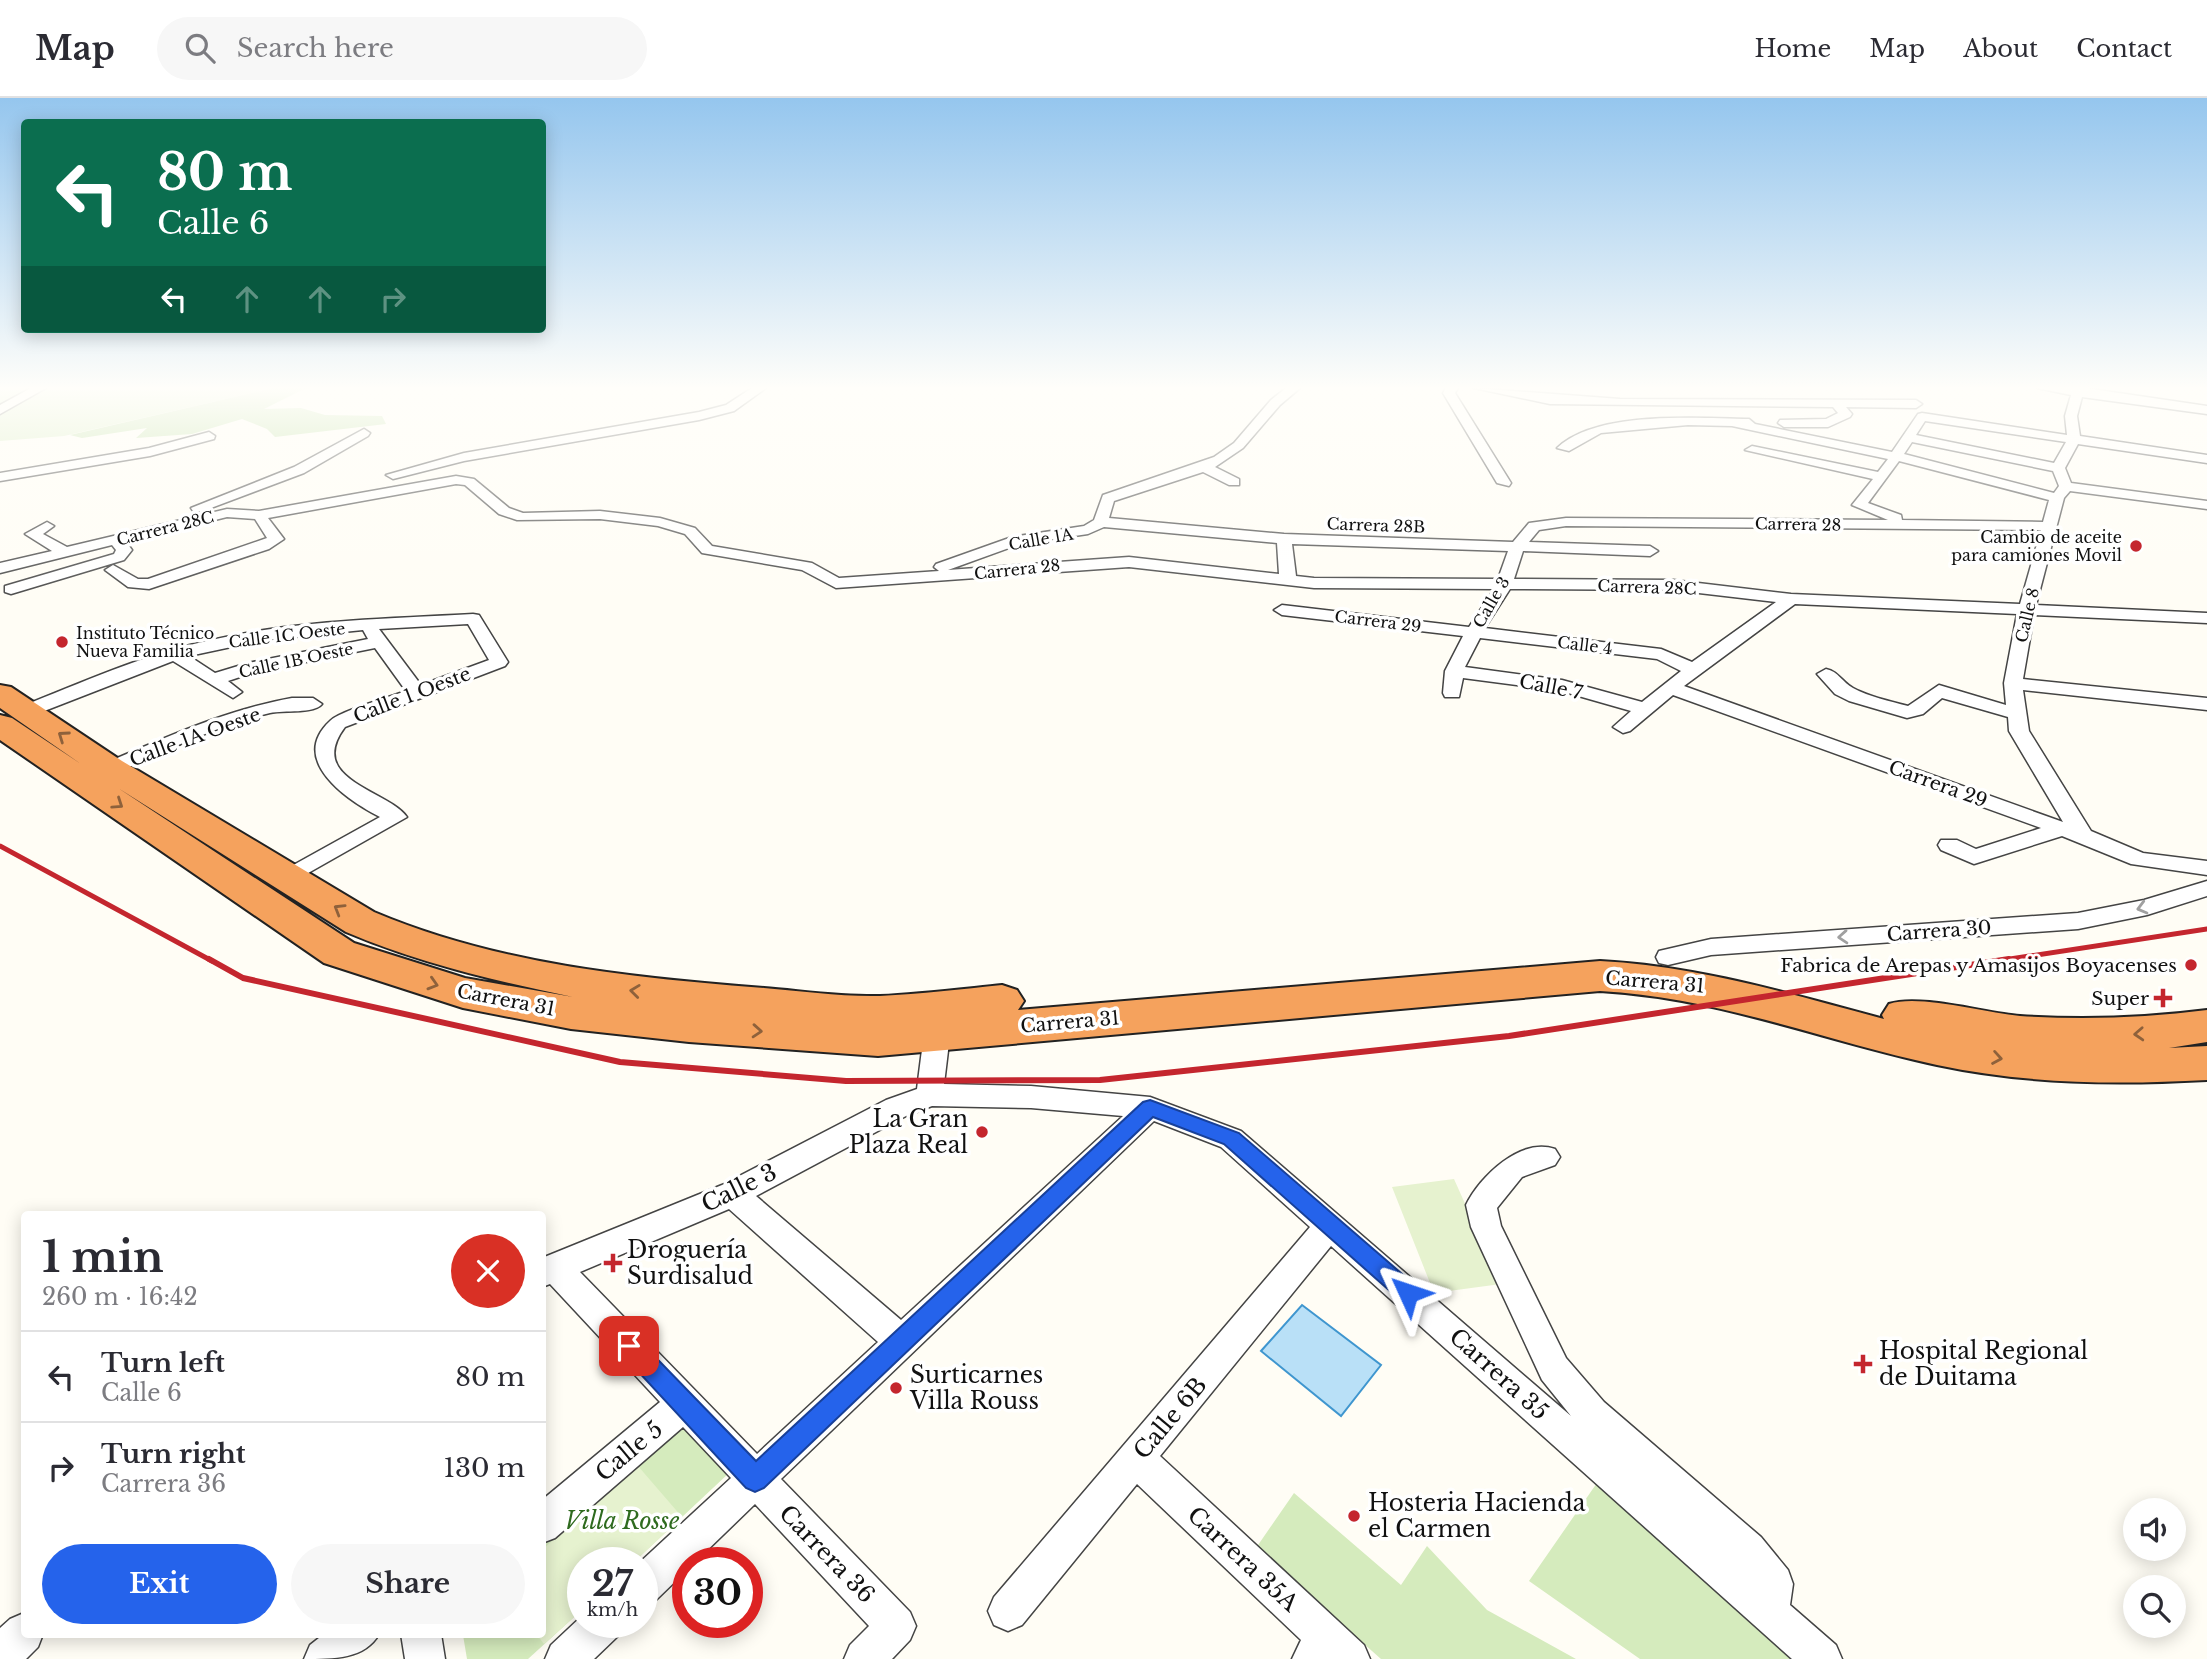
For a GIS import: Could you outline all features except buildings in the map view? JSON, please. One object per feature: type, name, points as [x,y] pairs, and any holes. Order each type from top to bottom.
[{"type":"highway","name":"Carrera 31","points":[[9,710],[110,768],[360,922],[400,939],[489,965],[591,986],[702,999],[878,1012],[1593,954],[1668,957],[1763,977],[1872,1008],[2007,1031],[2133,1035],[2207,1026]]},
{"type":"highway","name":"Carrera 31","points":[[9,710],[339,953],[368,965],[463,993],[571,1013],[689,1026],[878,1039],[1600,976],[1633,976],[1722,989],[1937,1048],[2029,1064],[2207,1063]]},
{"type":"highway","points":[[937,1034],[952,1023],[993,1011],[1006,1001]]},
{"type":"street","points":[[0,477],[97,461]]},
{"type":"street","points":[[152,531],[184,514],[299,470],[315,461]]},
{"type":"street","points":[[240,514],[449,461]]},
{"type":"street","points":[[1101,522],[1108,498],[1213,461]]},
{"type":"street","points":[[1490,461],[1504,483]]},
{"type":"street","points":[[1800,461],[1881,479]]},
{"type":"street","points":[[1891,461],[1881,479],[1859,505],[1925,526]]},
{"type":"street","points":[[1919,461],[2063,489],[2207,505]]},
{"type":"street","points":[[2020,461],[2058,468]]},
{"type":"street","points":[[2062,461],[2058,468],[2063,489]]},
{"type":"street","points":[[1202,466],[1234,482]]},
{"type":"street","name":"Carrera 28C","points":[[0,568],[227,513],[259,515],[456,480],[468,482],[504,511],[522,517],[600,515],[660,522],[690,531],[707,550],[806,566],[836,583],[906,580]]},
{"type":"street","points":[[2063,489],[2207,500]]},
{"type":"street","name":"Calle 8","points":[[2063,489],[2026,611],[2014,688],[2019,731],[2072,832]]},
{"type":"street","points":[[113,570],[134,584],[149,584],[264,546],[276,539],[259,515]]},
{"type":"street","name":"Carrera 28B","points":[[1101,522],[1284,540],[1650,551]]},
{"type":"street","name":"Calle 1A","points":[[906,580],[1017,541],[1088,530],[1101,522]]},
{"type":"street","name":"Carrera 28","points":[[1546,523],[2050,526]]},
{"type":"street","name":"Calle 3","points":[[1452,693],[1454,671],[1474,632],[1504,586],[1517,547],[1534,526],[1546,523]]},
{"type":"street","points":[[47,526],[32,534],[65,552]]},
{"type":"street","points":[[11,589],[118,557],[124,550],[116,540]]},
{"type":"street","points":[[1284,540],[1288,581]]},
{"type":"street","name":"Carrera 28C","points":[[1129,562],[1314,583],[1504,586],[1673,584],[1791,599],[2207,618]]},
{"type":"street","name":"Carrera 28","points":[[906,580],[1056,565],[1129,562]]},
{"type":"street","name":"Carrera 29","points":[[1314,583],[1282,610],[1474,632]]},
{"type":"street","points":[[1623,727],[1693,670],[1791,599]]},
{"type":"street","points":[[473,619],[499,662]]},
{"type":"street","name":"Calle 1C Oeste","points":[[9,710],[175,655],[233,640],[367,626],[473,619]]},
{"type":"street","points":[[367,626],[417,693]]},
{"type":"street","name":"Calle 4","points":[[1474,632],[1661,654],[1693,670]]},
{"type":"street","name":"Calle 1B Oeste","points":[[214,679],[248,668],[379,642]]},
{"type":"street","points":[[175,655],[233,692]]},
{"type":"street","name":"Calle 1 Oeste","points":[[287,878],[396,817],[361,797],[324,760],[321,747],[327,733],[338,723],[499,662]]},
{"type":"street","name":"Calle 7","points":[[1454,671],[1562,686],[1646,709]]},
{"type":"street","points":[[1826,674],[1842,690],[1856,697],[1907,712],[1916,710],[1939,691],[2018,714]]},
{"type":"street","name":"Carrera 29","points":[[1671,688],[2072,832],[2139,859],[2207,868]]},
{"type":"street","points":[[2014,688],[2207,704]]},
{"type":"street","points":[[2014,688],[2207,712]]},
{"type":"street","name":"Calle 1A Oeste","points":[[110,768],[220,732]]},
{"type":"street","points":[[1949,845],[1974,858],[2072,832]]},
{"type":"street","name":"Carrera 30","points":[[1668,957],[1711,947],[2078,921],[2147,907],[2207,888]]},
{"type":"street","points":[[931,1095],[930,1081],[937,1034]]},
{"type":"street","name":"Calle 3","points":[[549,1270],[733,1194],[896,1108],[931,1095]]},
{"type":"street","name":"Carrera 35","points":[[931,1095],[1031,1097],[1150,1108],[1231,1139],[1331,1224],[1822,1659]]},
{"type":"street","points":[[658,1571],[1150,1108]]},
{"type":"street","points":[[1545,1157],[1512,1168],[1481,1205],[1486,1227],[1554,1369],[1592,1413],[1748,1550],[1774,1584],[1769,1612]]},
{"type":"street","points":[[733,1194],[901,1341]]},
{"type":"street","name":"Calle 6B","points":[[1008,1611],[1331,1224]]},
{"type":"street","name":"Carrera 36","points":[[549,1270],[684,1404],[896,1626],[864,1659]]},
{"type":"street","name":"Calle 5","points":[[546,1522],[684,1404]]},
{"type":"street","name":"Carrera 35A","points":[[1136,1459],[1329,1652]]},
{"type":"street","points":[[0,1656],[21,1636]]},
{"type":"street","points":[[324,1659],[353,1638]]},
{"type":"street","points":[[422,1638],[425,1659]]},
{"type":"street","points":[[565,1659],[587,1638]]},
{"type":"green space","points":[[1454,1179],[1501,1284],[1434,1293],[1392,1187]]},
{"type":"green space","name":"Villa Rosse","points":[[682,1417],[729,1473],[650,1547],[567,1547],[567,1624],[528,1659],[467,1659],[464,1638],[546,1638],[546,1536]]},
{"type":"green space","points":[[638,1466],[682,1517],[650,1547],[567,1547],[567,1623],[544,1644],[539,1638],[546,1638],[546,1546]]},
{"type":"green space","points":[[1599,1480],[1799,1659],[1640,1659],[1529,1581]]},
{"type":"green space","points":[[1294,1493],[1401,1585],[1427,1546],[1487,1610],[1576,1659],[1381,1659],[1256,1548]]},
{"type":"water","points":[[1302,1305],[1381,1365],[1341,1416],[1261,1351]]},
{"type":"railway","points":[[0,846],[212,961]]},
{"type":"railway","points":[[1997,961],[2207,929]]},
{"type":"railway","points":[[209,959],[243,978],[620,1062],[846,1081],[1100,1080],[1509,1036],[2009,959]]},
{"type":"place","name":"Cambio de aceite para camiones Movil","points":[[2136,546]]},
{"type":"place","name":"Instituto Técnico Nueva Familia","points":[[62,642]]},
{"type":"place","name":"Fabrica de Arepas y Amasijos Boyacenses","points":[[2191,965]]},
{"type":"place","name":"Super","points":[[2163,998]]},
{"type":"place","name":"La Gran Plaza Real","points":[[982,1132]]},
{"type":"place","name":"Droguería Surdisalud","points":[[613,1263]]},
{"type":"place","name":"Hospital Regional de Duitama","points":[[1863,1364]]},
{"type":"place","name":"Surticarnes Villa Rouss","points":[[896,1388]]},
{"type":"place","name":"Hosteria Hacienda el Carmen","points":[[1354,1516]]},
{"type":"route","points":[[629,1346],[755,1479],[1150,1108],[1231,1139],[1408,1293]]}]
